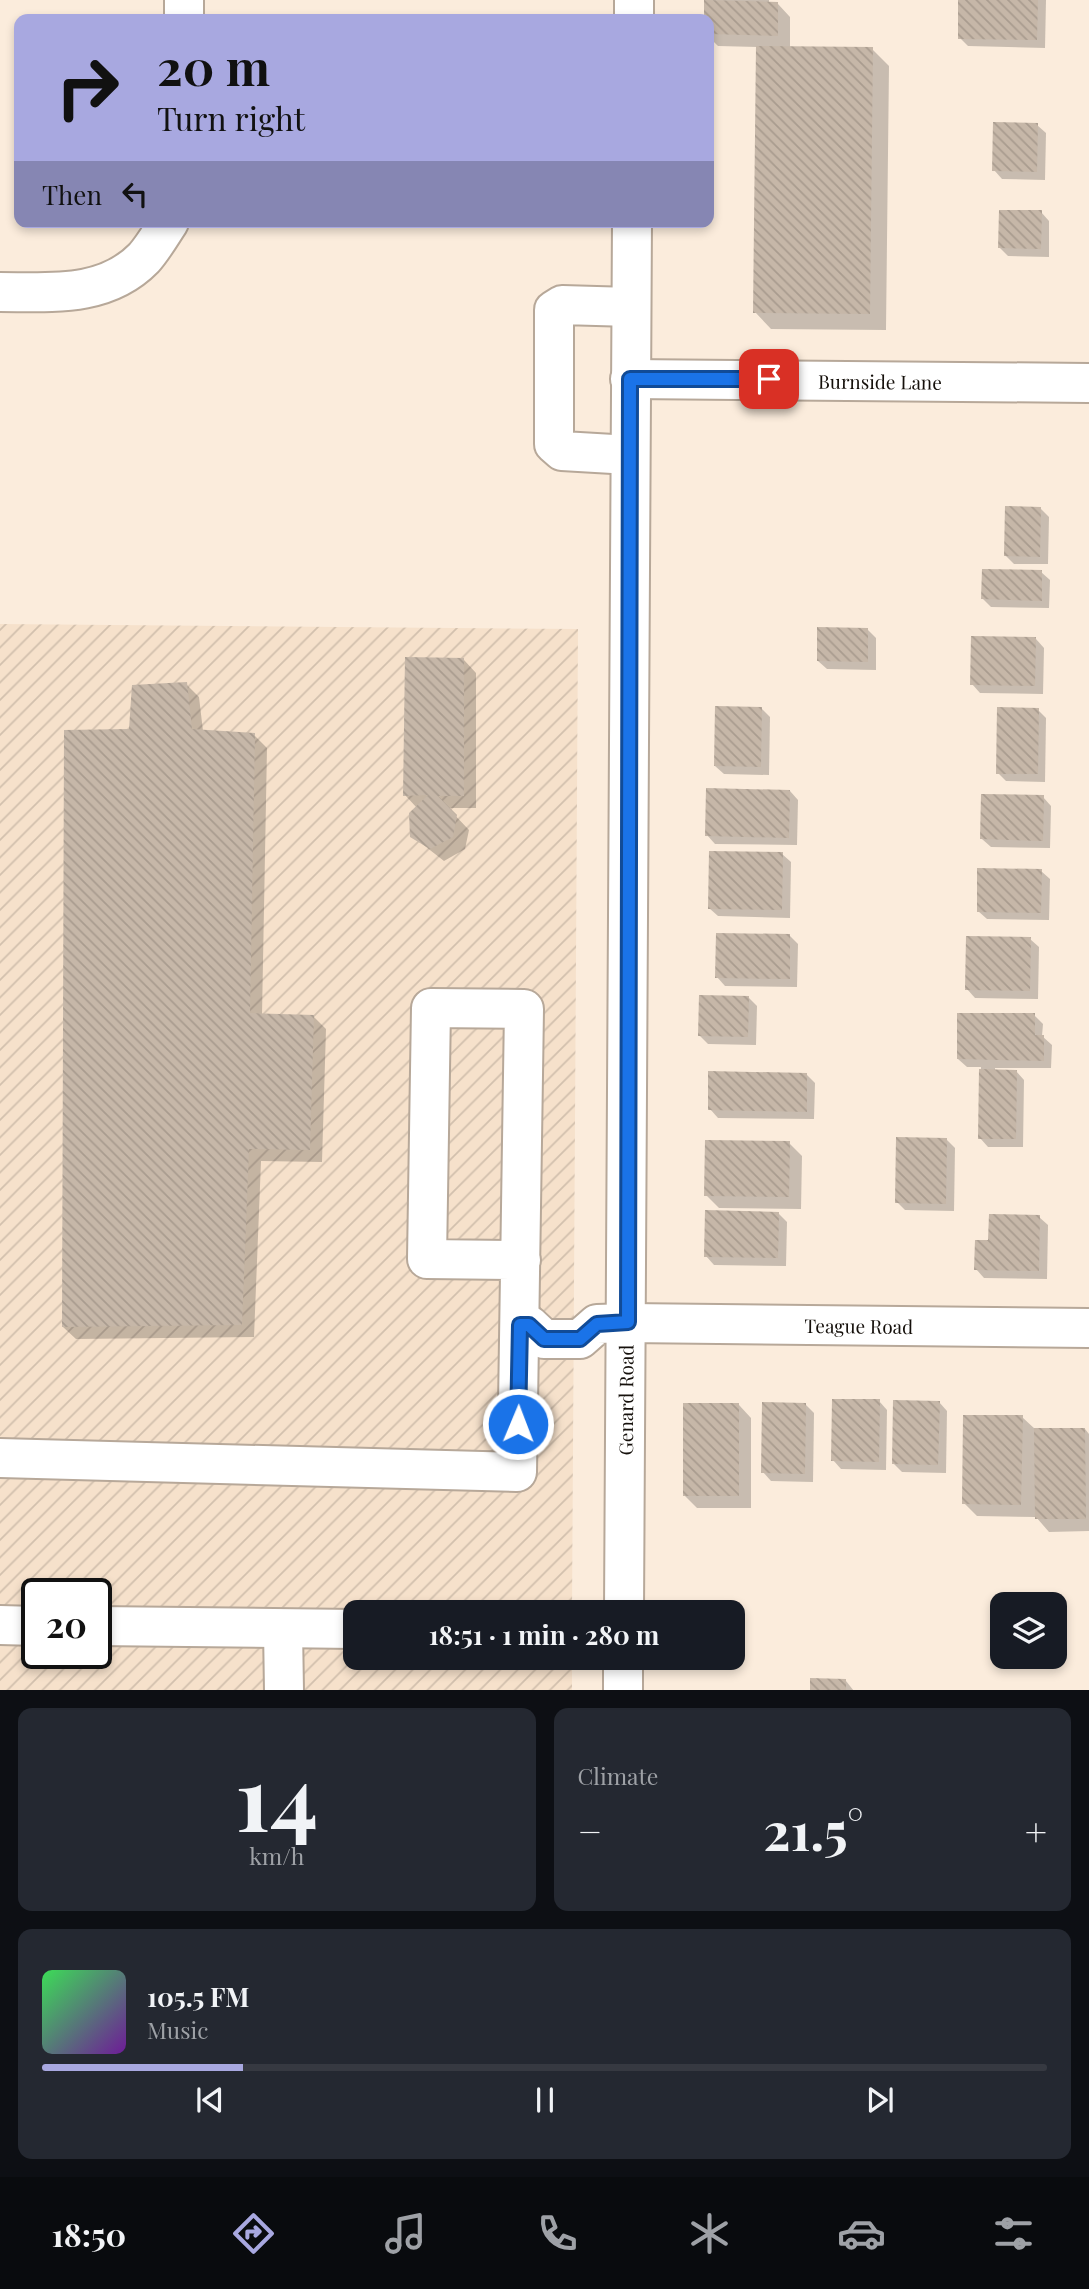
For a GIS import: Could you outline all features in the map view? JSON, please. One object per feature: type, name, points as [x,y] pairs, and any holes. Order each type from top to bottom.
[{"type":"street","points":[[0,292],[74,292],[108,283],[143,259],[165,228]]},
{"type":"street","name":"Genard Road","points":[[624,1600],[612,1323],[630,455],[632,228]]},
{"type":"street","points":[[630,455],[562,451],[554,444],[554,310],[562,305],[631,307]]},
{"type":"street","name":"Burnside Lane","points":[[630,379],[1089,383]]},
{"type":"street","points":[[0,1458],[517,1472],[524,1325],[521,1260],[524,1009],[430,1008],[427,1259],[521,1260]]},
{"type":"street","points":[[524,1325],[544,1339],[580,1339],[612,1323]]},
{"type":"street","name":"Teague Road","points":[[612,1323],[1089,1328]]},
{"type":"street","points":[[0,1625],[21,1626]]},
{"type":"street","points":[[112,1626],[343,1629]]},
{"type":"street","points":[[282,1629],[284,1690]]},
{"type":"street","points":[[623,1670],[623,1690]]},
{"type":"shaded area","points":[[0,624],[578,629],[572,1600],[343,1600],[343,1670],[572,1670],[572,1690],[0,1690]]},
{"type":"building","points":[[704,0],[778,2],[778,36],[714,34],[714,14],[704,14]]},
{"type":"building","points":[[958,0],[1038,0],[1037,40],[958,39]]},
{"type":"building","points":[[756,46],[873,47],[870,314],[753,313]]},
{"type":"building","points":[[993,122],[1038,123],[1037,172],[992,171]]},
{"type":"building","points":[[999,210],[1042,210],[1041,249],[998,248]]},
{"type":"building","points":[[1005,506],[1041,507],[1040,557],[1004,556]]},
{"type":"building","points":[[982,569],[1042,570],[1042,601],[981,599]]},
{"type":"building","points":[[817,627],[868,628],[868,662],[817,661]]},
{"type":"building","points":[[971,636],[1036,637],[1035,686],[970,685]]},
{"type":"building","points":[[405,657],[464,658],[464,796],[438,796],[457,815],[453,837],[430,849],[410,837],[409,813],[428,795],[403,796]]},
{"type":"building","points":[[187,682],[192,729],[255,733],[250,1013],[314,1015],[310,1150],[249,1149],[242,1325],[62,1327],[64,730],[129,729],[132,685]]},
{"type":"building","points":[[715,706],[762,707],[761,767],[714,766]]},
{"type":"building","points":[[997,707],[1039,708],[1038,774],[996,774]]},
{"type":"building","points":[[706,788],[790,790],[789,838],[705,836]]},
{"type":"building","points":[[981,794],[1044,795],[1043,841],[980,839]]},
{"type":"building","points":[[709,851],[783,852],[782,910],[708,909]]},
{"type":"building","points":[[977,868],[1042,869],[1041,913],[977,912]]},
{"type":"building","points":[[716,933],[790,934],[790,979],[715,978]]},
{"type":"building","points":[[966,936],[1031,937],[1030,991],[965,990]]},
{"type":"building","points":[[699,995],[749,996],[748,1037],[698,1036]]},
{"type":"building","points":[[957,1013],[1035,1013],[1035,1035],[1044,1035],[1044,1061],[957,1059]]},
{"type":"building","points":[[979,1069],[1017,1070],[1016,1139],[978,1139]]},
{"type":"building","points":[[708,1071],[807,1073],[807,1112],[708,1110]]},
{"type":"building","points":[[896,1137],[947,1138],[946,1204],[895,1203]]},
{"type":"building","points":[[705,1140],[790,1141],[789,1197],[704,1196]]},
{"type":"building","points":[[705,1210],[779,1212],[778,1258],[704,1257]]},
{"type":"building","points":[[989,1214],[1040,1215],[1039,1271],[974,1270],[975,1240],[988,1240]]},
{"type":"building","points":[[832,1399],[880,1399],[879,1462],[831,1461]]},
{"type":"building","points":[[893,1400],[940,1401],[938,1465],[892,1464]]},
{"type":"building","points":[[762,1402],[806,1403],[805,1474],[761,1473]]},
{"type":"building","points":[[683,1403],[739,1403],[739,1496],[683,1496]]},
{"type":"building","points":[[963,1415],[1023,1415],[1021,1505],[962,1504]]},
{"type":"building","points":[[1034,1428],[1085,1428],[1086,1519],[1035,1519]]},
{"type":"building","points":[[810,1678],[846,1679],[846,1690],[810,1690]]},
{"type":"route","points":[[518,1424],[520,1325],[529,1325],[544,1339],[580,1339],[597,1324],[628,1322],[630,379],[769,379]]}]
